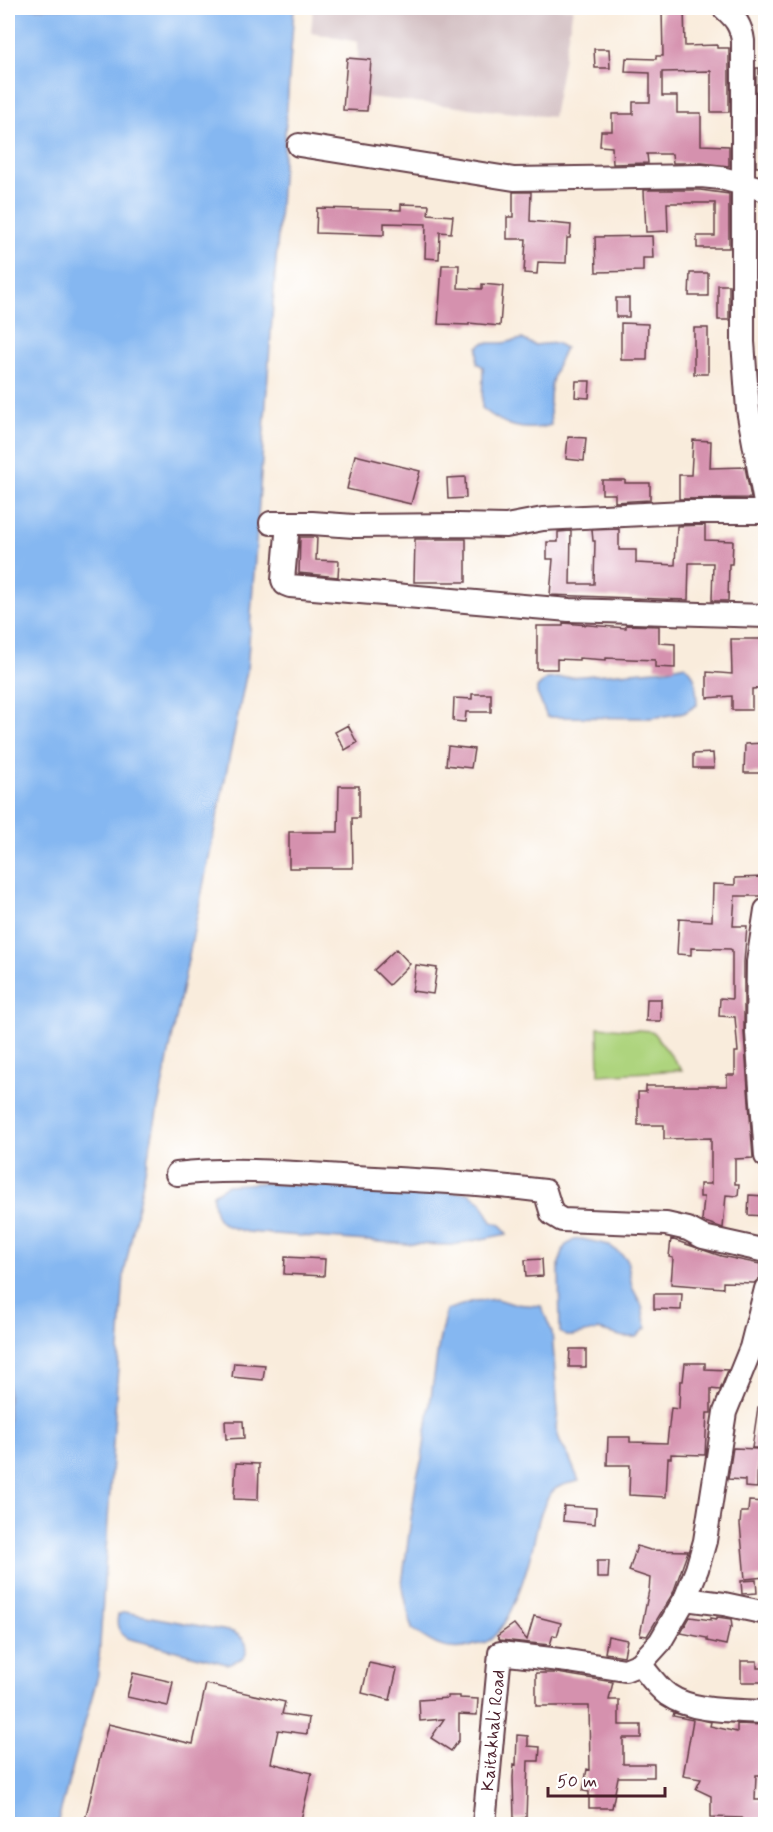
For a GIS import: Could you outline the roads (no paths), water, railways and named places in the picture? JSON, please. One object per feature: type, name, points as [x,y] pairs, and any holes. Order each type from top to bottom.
[{"type":"street","points":[[724,8],[736,18],[742,28],[755,187],[743,342],[757,410],[765,510],[543,519],[506,526],[354,526],[280,523],[283,580],[290,586],[569,610],[765,616]]},
{"type":"street","points":[[299,145],[514,179],[702,176],[721,178],[755,187]]},
{"type":"street","points":[[765,910],[758,962],[765,1156]]},
{"type":"street","points":[[177,1174],[221,1170],[290,1172],[445,1181],[545,1191],[552,1214],[562,1220],[666,1224],[688,1229],[703,1237],[765,1251]]},
{"type":"street","points":[[765,1288],[751,1348],[725,1412],[705,1541],[697,1569],[684,1599],[660,1642],[640,1664],[657,1686],[670,1696],[687,1703],[717,1710],[765,1712]]},
{"type":"street","points":[[684,1599],[724,1604],[765,1613]]},
{"type":"street","name":"Kaitakhali Road","points":[[484,1824],[500,1653],[625,1671],[640,1664]]},
{"type":"water","points":[[8,8],[294,8],[247,671],[124,1274],[98,1675],[57,1824],[8,1824]]},
{"type":"water","points":[[522,339],[534,345],[556,343],[565,348],[551,385],[551,425],[532,428],[514,426],[482,408],[483,367],[477,363],[478,347],[484,343],[503,343]]},
{"type":"water","points":[[685,665],[694,678],[697,705],[684,713],[651,718],[547,717],[537,693],[537,688],[546,679],[668,669]]},
{"type":"water","points":[[259,1183],[469,1193],[481,1202],[492,1222],[501,1225],[507,1234],[452,1245],[407,1244],[247,1232],[225,1225],[220,1221],[213,1204],[213,1194],[228,1185]]},
{"type":"water","points":[[582,1239],[609,1245],[627,1259],[632,1287],[642,1306],[646,1328],[636,1337],[624,1337],[598,1330],[573,1336],[566,1336],[560,1332],[559,1263],[565,1246],[574,1240]]},
{"type":"water","points":[[497,1299],[513,1304],[541,1306],[552,1332],[558,1412],[556,1428],[560,1442],[579,1481],[556,1488],[546,1500],[528,1566],[511,1610],[496,1634],[484,1643],[466,1648],[449,1648],[427,1640],[412,1629],[402,1584],[417,1476],[422,1459],[439,1342],[446,1310],[474,1301]]},
{"type":"water","points":[[124,1612],[233,1632],[245,1642],[246,1653],[244,1658],[227,1664],[126,1638],[119,1630],[117,1622],[118,1615]]}]
